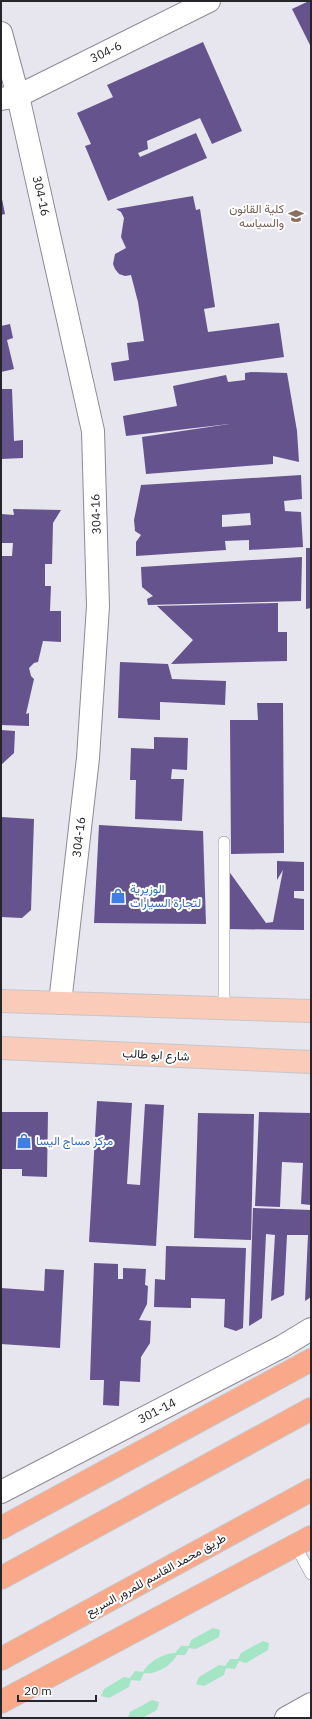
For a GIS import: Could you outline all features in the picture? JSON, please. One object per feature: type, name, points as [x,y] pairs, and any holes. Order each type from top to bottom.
[{"type":"highway","points":[[1,1528],[311,1360]]},
{"type":"highway","points":[[1,1578],[311,1409]]},
{"type":"highway","name":"طريق محمد القاسم للمرور السريع","points":[[1,1659],[311,1490]]},
{"type":"highway","points":[[1,1702],[303,1541]]},
{"type":"main road","points":[[1,1001],[311,1011]]},
{"type":"main road","name":"شارع ابو طالب","points":[[1,1048],[311,1062]]},
{"type":"street","name":"304-6","points":[[10,97],[209,1]]},
{"type":"street","name":"304-16","points":[[1,33],[10,97],[93,431],[98,606],[88,758],[60,1003]]},
{"type":"street","name":"301-14","points":[[1,1492],[283,1346],[311,1329]]},
{"type":"street","points":[[286,1718],[311,1704]]},
{"type":"lane","points":[[224,842],[224,1008]]},
{"type":"lane","points":[[303,1541],[311,1574]]},
{"type":"green space","points":[[213,1628],[220,1630],[219,1637],[196,1649],[189,1648],[185,1655],[177,1655],[171,1663],[163,1669],[153,1673],[144,1673],[140,1681],[131,1680],[129,1687],[109,1698],[101,1696],[104,1689],[124,1677],[130,1678],[135,1671],[143,1672],[145,1668],[157,1659],[171,1653],[175,1653],[181,1646],[189,1646],[191,1640]]},
{"type":"green space","points":[[263,1641],[269,1643],[268,1650],[246,1663],[239,1661],[235,1669],[226,1668],[224,1675],[204,1686],[196,1684],[199,1677],[219,1665],[225,1666],[230,1659],[238,1659],[241,1653]]},
{"type":"green space","points":[[152,1700],[159,1702],[157,1710],[142,1718],[128,1718],[130,1712]]},
{"type":"building","points":[[311,1],[311,47],[292,9]]},
{"type":"building","points":[[203,42],[242,131],[212,144],[200,118],[147,141],[148,149],[138,153],[140,157],[196,133],[207,158],[108,201],[85,146],[91,144],[77,113],[113,97],[107,85]]},
{"type":"building","points":[[1,194],[5,214],[1,215]]},
{"type":"building","points":[[193,196],[196,210],[200,209],[215,307],[204,309],[208,332],[279,323],[284,357],[114,381],[111,363],[129,360],[127,343],[144,341],[138,302],[131,275],[125,276],[119,274],[113,264],[115,254],[126,248],[121,237],[124,218],[121,212],[116,209]]},
{"type":"building","points":[[10,324],[13,338],[7,340],[14,369],[1,372],[1,326]]},
{"type":"building","points":[[245,373],[287,373],[297,431],[299,462],[273,456],[273,464],[146,474],[142,437],[229,424],[126,436],[123,416],[177,406],[173,386],[226,375],[228,382],[245,380]]},
{"type":"building","points":[[1,389],[12,389],[14,441],[23,440],[23,458],[1,459]]},
{"type":"building","points":[[301,475],[302,499],[284,501],[285,511],[301,512],[303,547],[249,550],[249,540],[225,541],[226,550],[136,556],[136,542],[141,535],[135,531],[134,520],[141,485]],"holes":[[[250,513],[251,525],[222,527],[222,515]]]},
{"type":"building","points":[[13,509],[61,510],[53,523],[52,564],[45,564],[45,586],[51,586],[50,611],[61,611],[61,642],[43,641],[38,662],[34,663],[29,668],[31,676],[34,679],[26,714],[29,713],[29,726],[1,725],[1,556],[12,556],[13,543],[1,543],[1,514],[14,515]]},
{"type":"building","points":[[306,548],[311,548],[311,608],[306,609]]},
{"type":"building","points":[[302,557],[301,601],[148,605],[147,599],[153,596],[142,587],[141,567]]},
{"type":"building","points":[[278,603],[278,632],[287,632],[287,661],[171,664],[193,640],[157,606]]},
{"type":"building","points":[[120,662],[168,664],[172,679],[226,681],[225,705],[160,702],[160,720],[118,718]]},
{"type":"building","points":[[257,703],[283,703],[284,853],[231,854],[230,720],[258,720]]},
{"type":"building","points":[[1,730],[15,731],[14,753],[1,765]]},
{"type":"building","points":[[154,737],[188,738],[187,770],[172,769],[171,779],[184,779],[182,821],[135,819],[136,780],[130,780],[131,748],[154,749]]},
{"type":"building","points":[[1,817],[34,819],[31,910],[22,918],[1,917]]},
{"type":"building","points":[[99,825],[203,831],[206,924],[94,923]]},
{"type":"building","points":[[277,861],[304,862],[304,891],[294,891],[294,898],[304,899],[304,930],[227,929],[228,870],[266,923],[273,922],[283,870],[277,880]]},
{"type":"building","points":[[97,1101],[132,1103],[127,1184],[140,1185],[145,1104],[164,1105],[156,1246],[89,1242]]},
{"type":"building","name":"مركز مساج اليسا","points":[[1,1112],[48,1112],[47,1177],[22,1176],[22,1169],[1,1169]]},
{"type":"building","points":[[259,1112],[311,1113],[311,1205],[301,1204],[303,1163],[282,1162],[280,1207],[255,1206]]},
{"type":"building","points":[[198,1113],[254,1114],[251,1240],[194,1238]]},
{"type":"building","points":[[253,1208],[311,1210],[311,1297],[305,1301],[308,1235],[287,1235],[284,1295],[271,1301],[275,1235],[266,1234],[262,1318],[249,1326]]},
{"type":"building","points":[[166,1246],[246,1248],[243,1328],[236,1331],[224,1327],[225,1299],[191,1298],[191,1308],[154,1307],[155,1279],[165,1280]]},
{"type":"building","points":[[94,1263],[118,1264],[118,1279],[123,1279],[123,1268],[146,1269],[145,1285],[148,1286],[147,1304],[139,1320],[151,1321],[150,1343],[141,1357],[140,1382],[120,1381],[119,1406],[103,1405],[104,1380],[90,1380]]},
{"type":"building","points":[[45,1269],[64,1270],[60,1348],[1,1344],[1,1288],[44,1291]]},
{"type":"place","name":"كلية القانون والسياسه","points":[[296,216]]},
{"type":"place","name":"الوزيرية لتجارة السيارات","points":[[118,896]]},
{"type":"place","name":"مركز مساج اليسا","points":[[24,1141]]}]
